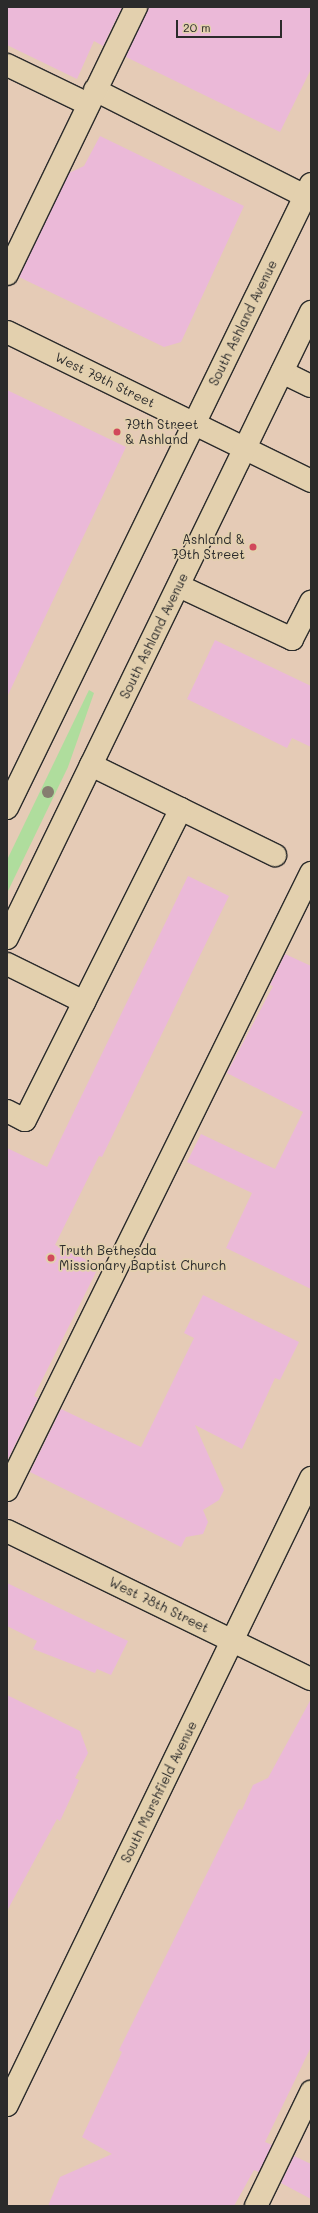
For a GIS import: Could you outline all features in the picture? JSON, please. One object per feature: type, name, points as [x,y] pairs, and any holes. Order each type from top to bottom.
[{"type":"main road","points":[[7,274],[136,7]]},
{"type":"main road","points":[[7,65],[92,97],[308,190]]},
{"type":"main road","name":"South Ashland Avenue","points":[[9,800],[308,190]]},
{"type":"main road","name":"South Ashland Avenue","points":[[7,938],[311,312]]},
{"type":"main road","name":"West 79th Street","points":[[7,332],[311,481]]},
{"type":"main road","points":[[282,372],[311,386]]},
{"type":"main road","points":[[179,586],[292,639],[311,602]]},
{"type":"main road","points":[[91,765],[275,855]]},
{"type":"main road","points":[[7,1110],[25,1120],[182,809]]},
{"type":"main road","points":[[7,1490],[311,873]]},
{"type":"main road","points":[[7,964],[84,1002]]},
{"type":"main road","name":"South Marshfield Avenue","points":[[7,2105],[311,1478]]},
{"type":"main road","name":"West 78th Street","points":[[7,1531],[311,1679]]},
{"type":"main road","points":[[256,2206],[311,2092]]},
{"type":"green space","points":[[89,690],[94,693],[68,767],[7,893],[7,860]]},
{"type":"building","points":[[7,7],[122,7],[103,46],[94,41],[77,79],[7,45]]},
{"type":"building","points":[[148,7],[311,7],[311,69],[280,132],[126,57]]},
{"type":"building","points":[[100,136],[244,206],[181,342],[164,347],[19,277],[69,173],[84,166]]},
{"type":"building","points":[[7,390],[126,447],[7,697]]},
{"type":"building","points":[[215,640],[311,686],[311,747],[292,738],[287,748],[187,699]]},
{"type":"building","points":[[188,876],[229,896],[102,1157],[99,1156],[55,1245],[99,1266],[34,1396],[38,1398],[7,1461],[7,1148],[47,1167]]},
{"type":"building","points":[[285,954],[311,966],[311,1289],[226,1248],[252,1193],[187,1162],[201,1134],[275,1169],[303,1112],[227,1073],[273,986],[270,985]]},
{"type":"building","points":[[203,1295],[299,1342],[280,1380],[275,1378],[242,1449],[195,1425],[224,1490],[219,1500],[203,1510],[208,1522],[203,1534],[186,1537],[181,1547],[30,1472],[61,1409],[141,1447],[194,1338],[184,1333]]},
{"type":"building","points":[[7,1583],[128,1641],[111,1675],[97,1669],[95,1673],[33,1649],[37,1641],[7,1626]]},
{"type":"building","points":[[7,1695],[80,1731],[88,1753],[75,1778],[79,1780],[60,1821],[57,1819],[7,1911]]},
{"type":"building","points":[[311,1699],[311,2047],[265,2142],[272,2145],[259,2172],[254,2170],[234,2206],[48,2206],[60,2177],[112,2154],[82,2137],[122,2052],[119,2050],[239,1809],[242,1810],[253,1785],[268,1778]]},
{"type":"building","points":[[294,2156],[311,2164],[311,2199],[281,2183]]},
{"type":"place","name":"79th Street & Ashland","points":[[117,432]]},
{"type":"place","name":"Ashland & 79th Street","points":[[253,547]]},
{"type":"place","name":"Truth Bethesda Missionary Baptist Church","points":[[51,1258]]}]
